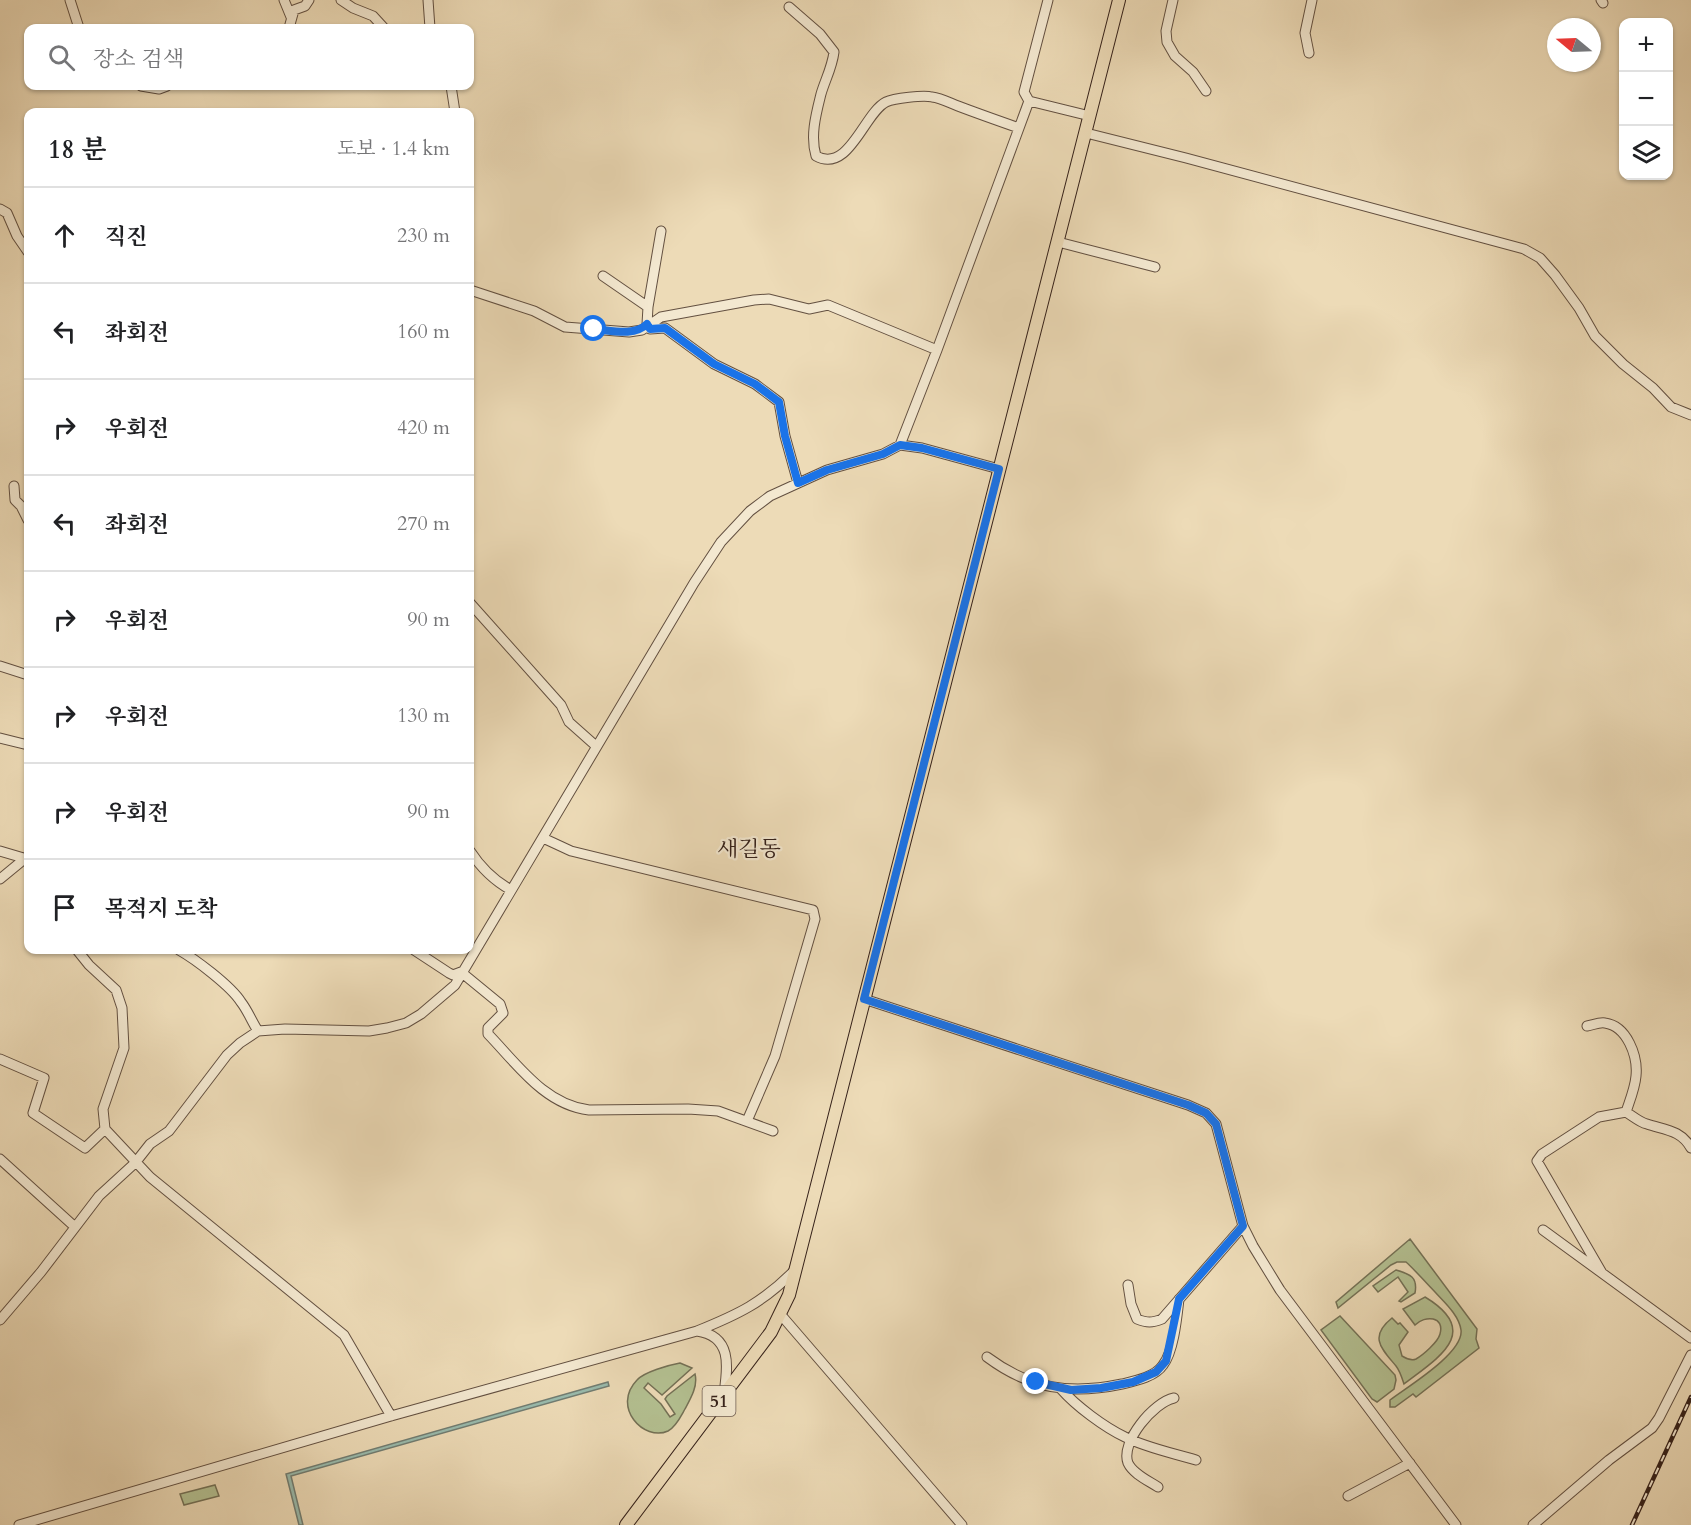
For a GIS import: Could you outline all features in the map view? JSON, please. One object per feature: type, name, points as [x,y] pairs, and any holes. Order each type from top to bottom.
[{"type":"main road","name":"51","points":[[626,1525],[771,1332],[789,1295],[1119,0]]},
{"type":"street","points":[[70,0],[78,24]]},
{"type":"street","points":[[284,0],[291,16]]},
{"type":"street","points":[[289,24],[294,10],[305,6],[309,0]]},
{"type":"street","points":[[341,0],[373,16],[380,24]]},
{"type":"street","points":[[428,0],[430,24]]},
{"type":"street","points":[[1048,0],[1024,92],[1029,101],[1090,116]]},
{"type":"street","points":[[1173,0],[1166,31],[1167,42],[1175,56],[1193,72],[1206,91]]},
{"type":"street","points":[[1309,54],[1305,33],[1311,0]]},
{"type":"street","points":[[789,7],[820,34],[834,52],[833,64],[821,93],[812,143],[816,156],[821,159],[837,158],[856,139],[886,101],[932,96],[1019,128]]},
{"type":"street","points":[[452,90],[455,108]]},
{"type":"street","points":[[900,445],[1029,101]]},
{"type":"street","points":[[1086,133],[1524,249],[1540,258],[1555,275],[1579,308],[1595,336],[1623,364],[1671,406],[1691,415]]},
{"type":"street","points":[[0,209],[7,213],[24,246]]},
{"type":"street","points":[[661,231],[647,324],[650,329],[665,328],[714,364],[755,384],[779,402],[785,436],[798,483]]},
{"type":"street","points":[[1058,242],[1155,267]]},
{"type":"street","points":[[603,276],[648,307]]},
{"type":"street","points":[[474,291],[534,311],[565,327],[629,332],[642,330],[647,324],[661,317],[754,300],[769,299],[809,309],[828,305],[937,350]]},
{"type":"street","points":[[474,951],[694,584],[721,543],[750,511],[770,496],[827,470],[883,454],[900,445],[922,448],[999,469]]},
{"type":"street","points":[[14,486],[15,500],[24,512]]},
{"type":"street","points":[[474,607],[561,705],[568,722],[596,746]]},
{"type":"street","points":[[0,666],[24,674]]},
{"type":"street","points":[[0,738],[24,744]]},
{"type":"street","points":[[543,838],[571,851],[813,910],[815,919],[775,1056],[747,1121]]},
{"type":"street","points":[[0,851],[24,857]]},
{"type":"street","points":[[474,857],[483,871],[496,882],[511,890]]},
{"type":"street","points":[[0,879],[24,861]]},
{"type":"street","points":[[80,954],[116,990],[122,1008],[124,1048],[103,1109],[105,1129],[150,1177],[344,1335],[391,1416]]},
{"type":"street","points":[[186,954],[232,991],[241,1001],[258,1031]]},
{"type":"street","points":[[420,954],[449,974],[461,972]]},
{"type":"street","points":[[0,1320],[41,1272],[99,1196],[135,1163],[150,1144],[169,1131],[227,1054],[258,1031],[285,1029],[369,1031],[406,1023],[447,993],[472,954]]},
{"type":"street","points":[[461,972],[500,1004],[503,1013],[488,1028],[488,1034],[539,1087],[555,1099],[575,1109],[718,1111],[773,1131]]},
{"type":"street","points":[[864,999],[1188,1105],[1206,1113],[1216,1124],[1243,1226],[1280,1290],[1456,1525]]},
{"type":"street","points":[[1587,1026],[1603,1023],[1614,1025],[1627,1039],[1635,1056],[1634,1086],[1626,1112]]},
{"type":"street","points":[[0,1059],[44,1078],[33,1113],[85,1148],[105,1129]]},
{"type":"street","points":[[1602,1273],[1537,1161],[1542,1154],[1599,1117],[1626,1112],[1644,1123],[1683,1136],[1691,1148]]},
{"type":"street","points":[[0,1159],[75,1227]]},
{"type":"street","points":[[1128,1285],[1131,1305],[1137,1319],[1153,1323],[1162,1319],[1243,1226]]},
{"type":"street","points":[[1543,1230],[1691,1338]]},
{"type":"street","points":[[19,1525],[391,1416],[698,1331],[744,1311],[762,1300],[796,1269]]},
{"type":"street","points":[[987,1357],[1003,1369],[1061,1389],[1101,1388],[1133,1382],[1156,1372],[1166,1361],[1179,1299]]},
{"type":"street","points":[[781,1315],[962,1525]]},
{"type":"street","points":[[698,1331],[717,1338],[723,1348],[728,1366],[724,1394]]},
{"type":"street","points":[[1533,1525],[1609,1460],[1652,1428],[1691,1355]]},
{"type":"street","points":[[1061,1389],[1067,1397],[1101,1423],[1130,1439],[1196,1460]]},
{"type":"street","points":[[1158,1487],[1132,1470],[1126,1452],[1130,1439],[1143,1422],[1161,1403],[1174,1398]]},
{"type":"street","points":[[1348,1496],[1410,1463]]},
{"type":"green space","points":[[1410,1239],[1477,1329],[1476,1339],[1479,1348],[1416,1397],[1413,1394],[1395,1407],[1390,1407],[1390,1400],[1433,1369],[1454,1349],[1460,1339],[1460,1324],[1447,1304],[1406,1262],[1391,1265],[1338,1308],[1336,1302]]},
{"type":"green space","points":[[1396,1270],[1412,1277],[1416,1288],[1415,1293],[1401,1302],[1399,1301],[1408,1292],[1398,1277],[1378,1292],[1373,1286]]},
{"type":"green space","points":[[1425,1297],[1442,1310],[1451,1322],[1453,1333],[1449,1344],[1441,1354],[1404,1384],[1397,1368],[1382,1348],[1379,1337],[1385,1325],[1392,1318],[1408,1332],[1399,1345],[1402,1356],[1414,1360],[1426,1351],[1439,1337],[1440,1324],[1429,1319],[1415,1325],[1403,1309]]},
{"type":"green space","points":[[1340,1316],[1395,1375],[1394,1389],[1377,1402],[1372,1399],[1321,1330]]},
{"type":"green space","points":[[680,1363],[692,1368],[662,1395],[648,1383],[644,1388],[661,1404],[670,1417],[675,1414],[665,1399],[695,1374],[696,1383],[692,1396],[678,1421],[668,1431],[659,1433],[641,1427],[629,1411],[630,1390],[645,1374]]},
{"type":"green space","points":[[215,1485],[219,1496],[184,1505],[180,1494]]},
{"type":"shaded area","points":[[608,1382],[609,1386],[291,1476],[303,1525],[299,1525],[286,1474]]},
{"type":"railway","points":[[1632,1525],[1691,1397]]},
{"type":"district","name":"새길동","points":[[749,848]]},
{"type":"route","points":[[594,329],[629,332],[642,330],[647,324],[650,329],[665,328],[714,364],[755,384],[779,402],[785,436],[798,483],[827,470],[883,454],[900,445],[922,448],[999,469],[864,999],[1188,1105],[1206,1113],[1216,1124],[1243,1226],[1179,1299],[1166,1361],[1156,1372],[1133,1382],[1101,1388],[1071,1390],[1036,1382]]}]
